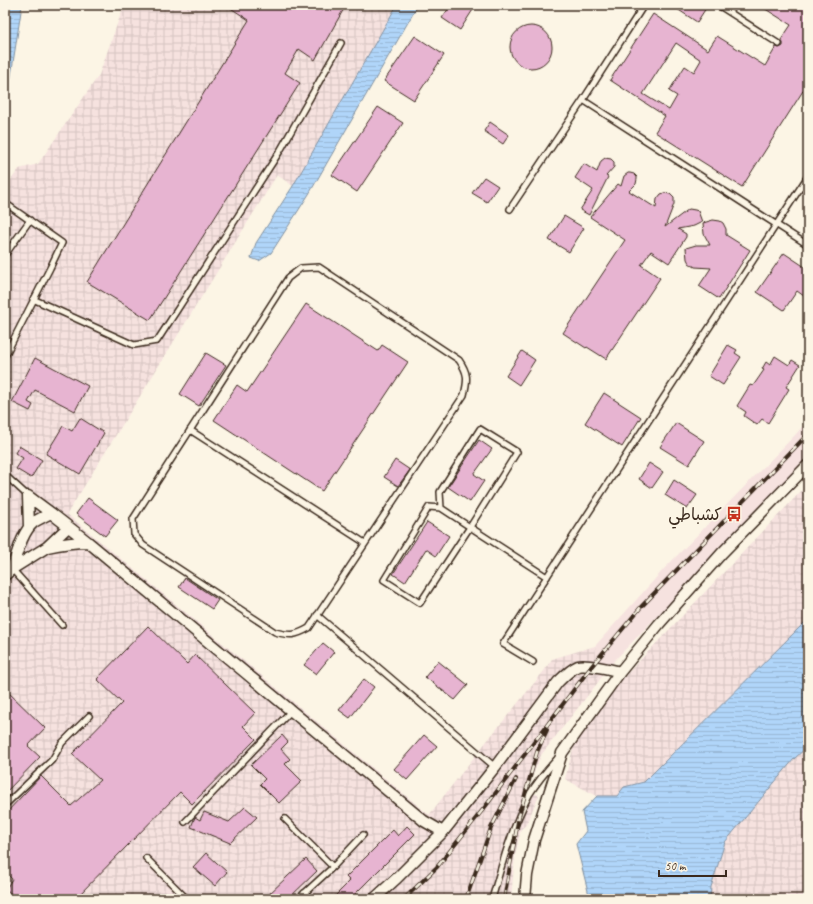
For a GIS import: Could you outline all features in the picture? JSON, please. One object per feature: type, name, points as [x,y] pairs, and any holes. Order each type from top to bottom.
[{"type":"street","points":[[525,899],[527,875],[534,840],[562,753],[620,672],[659,624],[722,553],[808,465]]},
{"type":"street","points":[[28,496],[88,542],[424,821],[443,832]]},
{"type":"street","points":[[28,496],[29,527]]},
{"type":"street","points":[[8,572],[29,527],[34,522],[51,513]]},
{"type":"street","points":[[8,572],[47,547],[68,527]]},
{"type":"street","points":[[47,547],[62,543],[88,542]]},
{"type":"street","points":[[374,899],[443,832],[495,767],[558,682],[579,666],[608,668],[620,672]]},
{"type":"lane","points":[[510,208],[583,100],[644,5]]},
{"type":"lane","points":[[718,5],[778,44]]},
{"type":"lane","points":[[34,300],[134,345],[157,341],[280,151],[341,42]]},
{"type":"lane","points":[[583,100],[808,246]]},
{"type":"lane","points":[[533,662],[503,644],[808,176]]},
{"type":"lane","points":[[5,202],[62,243],[5,356]]},
{"type":"lane","points":[[5,255],[30,220]]},
{"type":"lane","points":[[319,266],[459,360],[466,370],[467,384],[464,394],[309,628],[298,634],[286,635],[275,632],[143,545],[134,534],[133,519],[190,430],[288,278],[301,268],[319,266]]},
{"type":"lane","points":[[441,508],[440,492],[480,429],[517,452],[470,527],[420,603],[384,580],[430,507],[441,508],[470,527],[547,577]]},
{"type":"lane","points":[[190,430],[365,543]]},
{"type":"lane","points":[[5,475],[28,496]]},
{"type":"lane","points":[[8,572],[62,625]]},
{"type":"lane","points":[[317,616],[495,767]]},
{"type":"lane","points":[[185,822],[291,712]]},
{"type":"lane","points":[[5,805],[52,760],[62,743],[89,716]]},
{"type":"lane","points":[[492,899],[519,816],[541,777],[562,753]]},
{"type":"lane","points":[[285,819],[333,867]]},
{"type":"lane","points":[[298,899],[333,867],[363,835]]},
{"type":"lane","points":[[146,858],[187,899]]},
{"type":"lane","points":[[304,893],[310,899]]},
{"type":"shaded area","points":[[124,5],[397,5],[293,186],[277,175],[67,514],[429,815],[552,659],[595,646],[599,681],[541,755],[526,791],[539,795],[526,825],[521,829],[515,855],[511,899],[5,899],[5,188],[19,169],[38,164],[99,75]]},
{"type":"shaded area","points":[[808,420],[808,459],[615,660],[541,755],[526,791],[384,899],[582,673],[595,646],[663,570]]},
{"type":"shaded area","points":[[808,484],[808,619],[644,782],[624,787],[617,796],[597,796],[565,779],[574,745],[624,677]]},
{"type":"shaded area","points":[[808,746],[808,899],[710,899],[711,887],[725,842],[794,759]]},
{"type":"water","points":[[5,5],[22,5],[5,114]]},
{"type":"water","points":[[397,5],[418,5],[309,194],[271,253],[259,261],[251,258],[256,243],[293,186]]},
{"type":"water","points":[[808,619],[808,746],[794,759],[725,842],[711,887],[710,899],[590,899],[576,844],[586,831],[582,812],[597,796],[617,796],[624,787],[644,782]]},
{"type":"building","points":[[226,5],[346,5],[315,60],[299,49],[285,73],[300,83],[150,320],[87,282],[249,20]]},
{"type":"building","points":[[451,5],[476,5],[460,30],[442,18]]},
{"type":"building","points":[[671,5],[708,5],[697,22]]},
{"type":"building","points":[[759,5],[808,5],[808,83],[742,187],[655,132],[665,116],[610,80],[653,14],[708,50],[717,36],[765,66],[776,47],[779,48],[783,46],[781,40],[791,25]],"holes":[[[676,43],[701,60],[694,72],[685,66],[669,91],[677,96],[669,110],[643,94]]]},
{"type":"building","points":[[531,26],[546,32],[552,47],[546,62],[531,68],[516,62],[510,47],[516,32]]},
{"type":"building","points":[[415,36],[444,55],[414,100],[384,81]]},
{"type":"building","points":[[378,107],[403,123],[357,192],[332,175]]},
{"type":"building","points":[[490,122],[509,135],[503,144],[484,131]]},
{"type":"building","points":[[605,158],[611,159],[614,162],[614,167],[606,176],[608,177],[589,215],[580,210],[593,190],[575,178],[584,164],[597,172],[601,161]]},
{"type":"building","points":[[628,173],[634,174],[637,177],[636,184],[629,191],[656,208],[657,199],[661,194],[670,194],[674,198],[674,204],[665,227],[689,209],[698,211],[702,222],[694,226],[678,229],[686,234],[686,237],[669,263],[651,251],[641,265],[660,278],[606,359],[563,333],[625,240],[590,217],[618,184],[621,186],[624,176]]},
{"type":"building","points":[[484,177],[498,186],[487,202],[472,193]]},
{"type":"building","points":[[564,216],[584,228],[569,252],[549,240]]},
{"type":"building","points":[[713,220],[723,223],[726,229],[726,235],[750,250],[719,299],[699,286],[711,268],[695,267],[689,263],[686,248],[696,245],[710,245],[704,234],[703,223]]},
{"type":"building","points":[[784,253],[808,269],[808,299],[797,291],[784,310],[757,292]]},
{"type":"building","points":[[306,304],[378,351],[382,345],[408,362],[322,491],[214,420],[237,385],[247,392]]},
{"type":"building","points":[[728,345],[737,350],[735,353],[741,357],[723,385],[709,376]]},
{"type":"building","points":[[522,351],[535,360],[519,385],[506,376]]},
{"type":"building","points":[[206,353],[226,365],[199,406],[180,394]]},
{"type":"building","points":[[775,356],[789,365],[792,360],[800,365],[786,387],[789,389],[768,423],[762,419],[757,425],[744,416],[746,412],[737,406],[750,385],[753,386],[764,370],[762,369],[766,362],[770,365]]},
{"type":"building","points":[[35,358],[88,386],[75,411],[35,390],[28,402],[33,405],[30,411],[12,402]]},
{"type":"building","points":[[604,393],[641,417],[622,447],[585,423]]},
{"type":"building","points":[[80,418],[104,433],[80,474],[46,454],[63,426],[72,431]]},
{"type":"building","points":[[676,423],[704,441],[689,465],[660,447]]},
{"type":"building","points":[[479,440],[492,449],[474,474],[484,481],[470,502],[448,487]]},
{"type":"building","points":[[19,446],[42,460],[31,478],[16,469],[23,458],[15,453]]},
{"type":"building","points":[[395,460],[410,470],[398,486],[384,477]]},
{"type":"building","points":[[649,463],[663,472],[652,488],[639,479]]},
{"type":"building","points":[[674,480],[697,495],[687,509],[665,495]]},
{"type":"building","points":[[88,498],[118,520],[105,536],[76,514]]},
{"type":"building","points":[[427,522],[449,536],[436,556],[426,549],[405,582],[393,574]]},
{"type":"building","points":[[185,578],[218,600],[212,609],[179,587]]},
{"type":"building","points":[[148,626],[187,664],[195,655],[255,713],[243,726],[256,739],[192,804],[180,792],[75,899],[17,899],[6,889],[12,879],[5,872],[5,814],[41,776],[71,806],[100,780],[72,754],[122,703],[97,679]]},
{"type":"building","points":[[323,643],[334,652],[316,674],[304,665]]},
{"type":"building","points":[[438,661],[468,685],[455,700],[425,677]]},
{"type":"building","points":[[364,679],[374,687],[350,718],[339,710]]},
{"type":"building","points":[[5,689],[45,728],[28,746],[40,757],[5,793]]},
{"type":"building","points":[[282,735],[288,742],[281,749],[290,759],[285,764],[302,781],[279,803],[260,784],[265,779],[251,765]]},
{"type":"building","points":[[424,735],[437,746],[407,780],[394,769]]},
{"type":"building","points":[[245,807],[257,817],[230,843],[191,827],[195,817],[200,820],[204,812],[229,822]]},
{"type":"building","points":[[407,826],[415,834],[350,899],[332,899],[350,881],[346,877],[393,830],[398,836]]},
{"type":"building","points":[[206,853],[227,872],[215,886],[193,867]]},
{"type":"building","points":[[306,859],[317,871],[288,899],[272,899],[268,895]]},
{"type":"railway","points":[[404,899],[437,867],[485,807],[591,667],[641,607],[808,434]]},
{"type":"railway","points":[[504,899],[519,816],[537,752],[547,730]]},
{"type":"railway","points":[[466,899],[491,828],[516,779]]},
{"type":"place","name":"كشباطي","points":[[734,514]]}]
